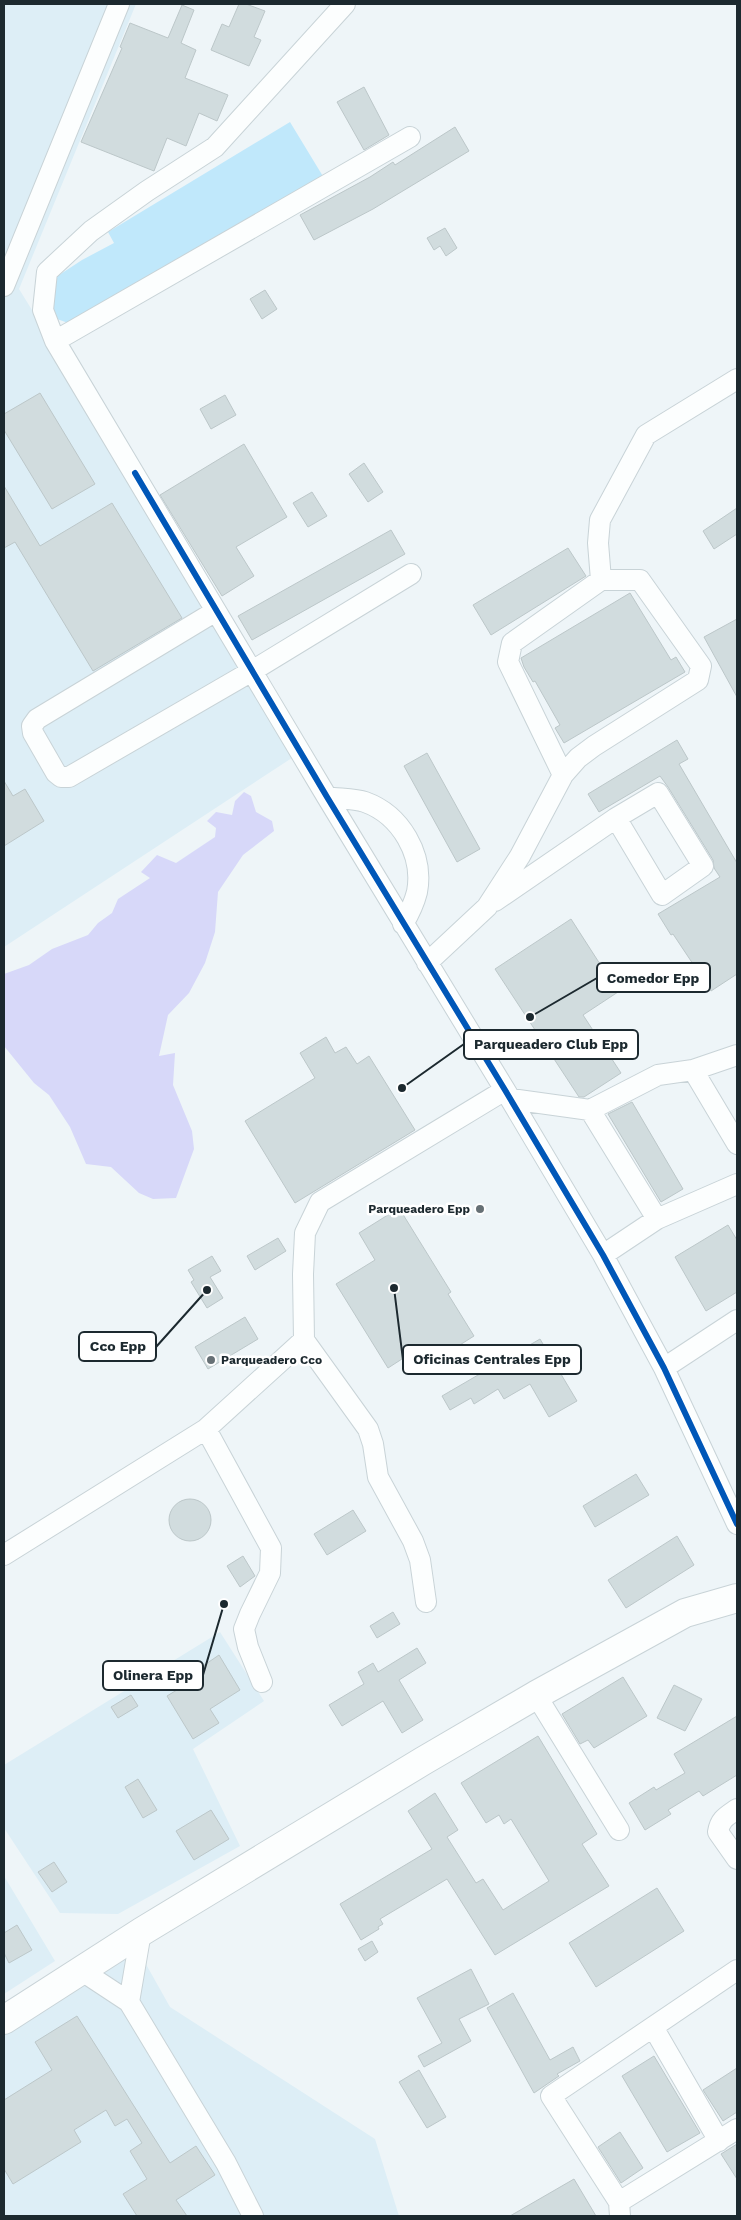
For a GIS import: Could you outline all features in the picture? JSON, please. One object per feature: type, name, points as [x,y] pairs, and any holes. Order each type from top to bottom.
[{"type":"highway","points":[[4,2020],[141,1932],[423,1761],[536,1695],[685,1613],[737,1598]]},
{"type":"street","points":[[4,286],[119,4]]},
{"type":"street","points":[[345,4],[216,147],[147,191],[90,231],[47,272],[43,310],[55,341],[603,1255],[664,1368],[737,1524]]},
{"type":"street","points":[[55,341],[410,137]]},
{"type":"street","points":[[601,580],[598,543],[600,520],[646,436],[736,382]]},
{"type":"street","points":[[216,611],[37,720],[32,726],[33,733],[56,773],[61,777],[69,777],[252,671],[411,574]]},
{"type":"street","points":[[487,907],[520,856],[563,775],[578,758],[698,680],[701,666],[640,580],[601,580],[512,643],[508,662],[563,775]]},
{"type":"street","points":[[427,963],[487,907],[616,818],[658,793],[703,866],[662,895],[616,818]]},
{"type":"street","points":[[327,797],[365,802],[391,817],[409,840],[417,865],[417,891],[413,905],[403,924]]},
{"type":"street","points":[[426,1602],[420,1560],[413,1541],[378,1476],[373,1444],[368,1429],[304,1340],[303,1274],[305,1233],[320,1202],[508,1095],[590,1110],[658,1075],[694,1070],[737,1055]]},
{"type":"street","points":[[694,1070],[737,1144]]},
{"type":"street","points":[[590,1110],[657,1219]]},
{"type":"street","points":[[603,1255],[657,1219],[737,1184]]},
{"type":"street","points":[[664,1368],[737,1320]]},
{"type":"street","points":[[4,1555],[206,1429],[304,1340]]},
{"type":"street","points":[[206,1429],[271,1548],[272,1562],[270,1573],[244,1629],[248,1647],[262,1682]]},
{"type":"street","points":[[536,1695],[619,1830]]},
{"type":"street","points":[[737,1809],[719,1823],[718,1832],[737,1858]]},
{"type":"street","points":[[129,2002],[141,1932]]},
{"type":"street","points":[[737,1970],[551,2096],[620,2209],[737,2129]]},
{"type":"street","points":[[82,1971],[129,2002],[226,2163],[253,2216]]},
{"type":"street","points":[[653,2027],[719,2141]]},
{"type":"shaded area","points":[[4,4],[136,4],[19,289],[304,750],[4,947]]},
{"type":"shaded area","points":[[290,122],[324,178],[71,324],[57,319],[49,309],[53,279],[82,260],[114,243],[108,232]]},
{"type":"shaded area","points":[[244,792],[251,796],[256,812],[272,821],[274,831],[243,855],[218,892],[215,932],[205,963],[189,993],[168,1015],[159,1056],[175,1053],[173,1085],[192,1131],[194,1149],[176,1198],[153,1199],[139,1193],[111,1167],[86,1164],[70,1127],[49,1095],[34,1083],[4,1046],[4,974],[29,965],[52,949],[88,935],[98,923],[112,913],[118,899],[150,878],[141,872],[157,855],[176,863],[215,837],[216,828],[207,821],[216,812],[232,815],[235,801]]},
{"type":"shaded area","points":[[220,1632],[264,1701],[193,1749],[240,1846],[118,1914],[60,1913],[4,1828],[4,1765]]},
{"type":"shaded area","points":[[4,1876],[55,1961],[4,1994]]},
{"type":"shaded area","points":[[138,1950],[170,2007],[375,2139],[399,2216],[4,2216],[4,2033]]},
{"type":"building","points":[[239,4],[246,4],[265,11],[254,37],[261,40],[249,66],[211,50],[222,24],[229,27]]},
{"type":"building","points":[[182,5],[194,10],[181,43],[196,50],[185,78],[228,95],[217,121],[199,113],[186,146],[167,138],[154,171],[81,142],[122,48],[120,47],[130,23],[168,38]]},
{"type":"building","points":[[364,87],[389,135],[364,150],[337,102]]},
{"type":"building","points":[[455,127],[469,151],[373,209],[314,240],[300,215],[370,177],[393,162],[395,165]]},
{"type":"building","points":[[445,228],[457,248],[446,256],[440,246],[434,250],[427,238]]},
{"type":"building","points":[[265,290],[277,309],[262,319],[250,299]]},
{"type":"building","points":[[40,393],[95,484],[52,509],[4,430],[4,414]]},
{"type":"building","points":[[225,395],[236,415],[211,429],[200,409]]},
{"type":"building","points":[[244,444],[287,517],[236,547],[254,576],[222,596],[160,495]]},
{"type":"building","points":[[364,463],[383,492],[368,502],[349,474]]},
{"type":"building","points":[[4,486],[40,546],[112,503],[182,618],[93,671],[15,542],[4,548]]},
{"type":"building","points":[[312,492],[327,516],[308,527],[293,503]]},
{"type":"building","points":[[737,508],[737,534],[714,549],[703,531]]},
{"type":"building","points":[[391,530],[405,554],[252,640],[238,616]]},
{"type":"building","points":[[568,548],[586,576],[491,635],[473,605]]},
{"type":"building","points":[[630,593],[671,660],[676,657],[685,672],[564,743],[555,728],[560,725],[535,681],[533,682],[524,667],[521,658]]},
{"type":"building","points":[[737,619],[737,697],[704,637]]},
{"type":"building","points":[[677,740],[688,759],[679,764],[737,863],[737,974],[711,991],[658,914],[720,877],[714,868],[713,860],[668,787],[660,776],[599,812],[588,794]]},
{"type":"building","points":[[427,753],[480,849],[457,862],[404,766]]},
{"type":"building","points":[[4,781],[13,796],[25,789],[44,821],[4,846]]},
{"type":"building","points":[[571,919],[618,992],[583,1015],[621,1073],[584,1097],[579,1097],[495,969]]},
{"type":"building","points":[[326,1037],[335,1053],[346,1047],[357,1064],[369,1056],[415,1130],[295,1203],[245,1121],[315,1078],[300,1053]]},
{"type":"building","points":[[632,1102],[683,1189],[661,1202],[608,1114]]},
{"type":"building","points":[[399,1208],[451,1292],[448,1294],[474,1336],[436,1360],[434,1358],[410,1372],[402,1359],[388,1368],[336,1284],[375,1260],[359,1233]]},
{"type":"building","points":[[728,1225],[737,1240],[737,1292],[706,1311],[675,1257]]},
{"type":"building","points":[[278,1238],[286,1251],[255,1270],[247,1256]]},
{"type":"building","points":[[212,1256],[221,1271],[210,1277],[223,1298],[207,1308],[191,1282],[194,1280],[188,1270]]},
{"type":"building","points":[[245,1317],[258,1339],[208,1369],[195,1347]]},
{"type":"building","points":[[540,1339],[577,1401],[549,1417],[530,1384],[504,1399],[498,1389],[474,1404],[471,1398],[450,1410],[442,1396]]},
{"type":"building","points":[[636,1474],[649,1495],[595,1527],[583,1506]]},
{"type":"building","points":[[194,1499],[202,1502],[208,1508],[211,1520],[208,1532],[202,1538],[186,1541],[178,1538],[172,1532],[169,1516],[172,1508],[178,1502]]},
{"type":"building","points":[[353,1510],[366,1531],[327,1555],[314,1534]]},
{"type":"building","points":[[677,1536],[694,1565],[626,1608],[608,1580]]},
{"type":"building","points":[[243,1556],[255,1576],[240,1587],[227,1566]]},
{"type":"building","points":[[393,1612],[400,1624],[377,1638],[370,1626]]},
{"type":"building","points":[[417,1648],[426,1663],[399,1680],[423,1720],[402,1733],[383,1701],[342,1726],[329,1705],[364,1684],[358,1672],[373,1663],[378,1672]]},
{"type":"building","points":[[219,1655],[240,1690],[210,1709],[219,1723],[193,1739],[167,1696],[203,1674],[200,1668]]},
{"type":"building","points":[[623,1677],[647,1716],[594,1748],[588,1740],[580,1744],[562,1714]]},
{"type":"building","points":[[674,1685],[702,1699],[685,1731],[657,1718]]},
{"type":"building","points":[[131,1695],[138,1706],[118,1718],[111,1707]]},
{"type":"building","points":[[737,1716],[737,1775],[703,1796],[699,1791],[668,1810],[671,1814],[645,1830],[629,1803],[654,1787],[656,1790],[685,1773],[674,1754]]},
{"type":"building","points":[[538,1736],[597,1834],[582,1844],[609,1886],[495,1955],[447,1879],[380,1919],[383,1924],[378,1927],[379,1929],[361,1940],[340,1904],[432,1849],[408,1811],[435,1793],[458,1830],[447,1837],[476,1883],[483,1879],[503,1910],[549,1881],[511,1819],[504,1824],[499,1815],[486,1823],[461,1783]]},
{"type":"building","points":[[138,1779],[157,1810],[143,1818],[125,1787]]},
{"type":"building","points":[[211,1810],[229,1839],[194,1860],[176,1831]]},
{"type":"building","points":[[54,1862],[67,1882],[52,1892],[38,1872]]},
{"type":"building","points":[[657,1888],[684,1931],[596,1987],[569,1943]]},
{"type":"building","points":[[17,1925],[32,1950],[9,1963],[4,1953],[4,1933]]},
{"type":"building","points":[[372,1941],[378,1952],[365,1961],[358,1949]]},
{"type":"building","points":[[471,1969],[489,2004],[459,2019],[471,2041],[424,2067],[418,2056],[442,2043],[417,1998]]},
{"type":"building","points":[[513,1993],[550,2060],[573,2047],[580,2061],[557,2074],[559,2076],[534,2093],[487,2008]]},
{"type":"building","points":[[77,2016],[170,2163],[196,2146],[215,2175],[176,2200],[187,2216],[137,2216],[123,2194],[147,2179],[130,2151],[142,2143],[127,2119],[115,2126],[106,2110],[74,2130],[81,2142],[13,2184],[4,2169],[4,2100],[52,2070],[35,2042]]},
{"type":"building","points":[[654,2056],[700,2133],[667,2152],[622,2076]]},
{"type":"building","points":[[737,2068],[737,2112],[723,2121],[703,2090]]},
{"type":"building","points":[[419,2070],[446,2117],[427,2128],[399,2082]]},
{"type":"building","points":[[620,2132],[643,2168],[621,2183],[598,2147]]},
{"type":"building","points":[[737,2144],[737,2179],[721,2154]]},
{"type":"building","points":[[574,2179],[596,2216],[510,2216]]},
{"type":"cycle path","points":[[135,473],[327,797],[603,1255],[664,1368],[737,1524]]},
{"type":"place","name":"Comedor Epp","points":[[530,1017]]},
{"type":"place","name":"Parqueadero Club Epp","points":[[402,1088]]},
{"type":"place","name":"Parqueadero Epp","points":[[480,1209]]},
{"type":"place","name":"Oficinas Centrales Epp","points":[[394,1288]]},
{"type":"place","name":"Cco Epp","points":[[207,1290]]},
{"type":"place","name":"Parqueadero Cco","points":[[211,1360]]},
{"type":"place","name":"Olinera Epp","points":[[224,1604]]}]
